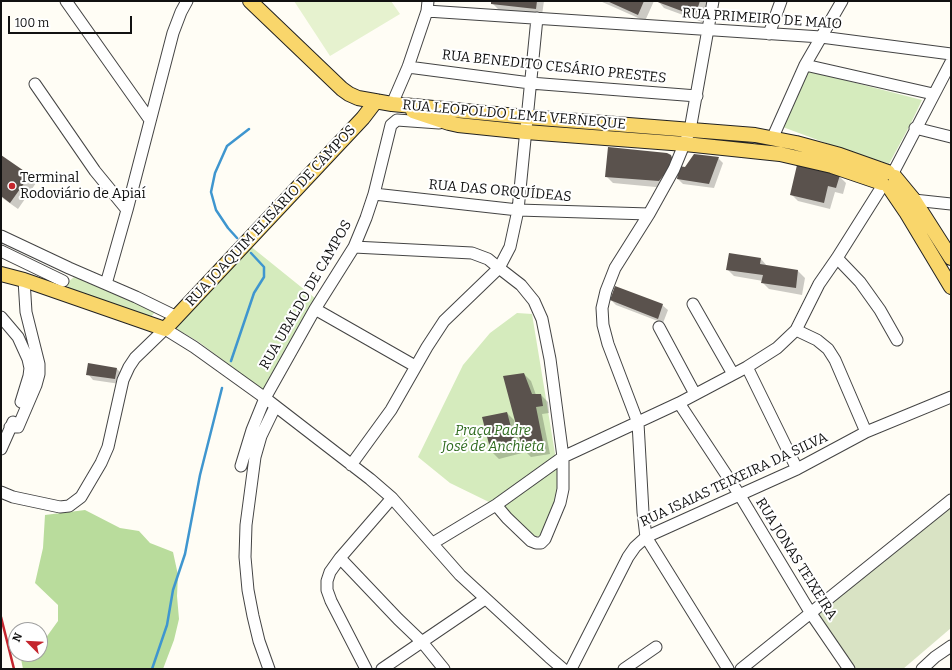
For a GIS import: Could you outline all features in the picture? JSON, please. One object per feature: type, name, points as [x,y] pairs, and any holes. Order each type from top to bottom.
[{"type":"main road","points":[[250,1],[342,89],[358,98],[392,104]]},
{"type":"main road","name":"RUA JOAQUIM ELISÁRIO DE CAMPOS","points":[[165,329],[363,118],[376,101]]},
{"type":"main road","name":"RUA LEOPOLDO LEME VERNEQUE","points":[[392,104],[527,117],[755,135],[796,143],[840,155],[888,180]]},
{"type":"main road","name":"RUA LEOPOLDO LEME VERNEQUE","points":[[392,104],[449,124],[526,132],[685,144],[780,154],[888,180]]},
{"type":"main road","points":[[888,180],[914,200],[951,258]]},
{"type":"main road","points":[[888,180],[951,287]]},
{"type":"main road","points":[[1,274],[24,280],[60,286],[165,329]]},
{"type":"street","points":[[66,1],[150,120]]},
{"type":"street","points":[[106,284],[127,210],[173,33],[187,1]]},
{"type":"street","points":[[714,1],[690,130],[674,169],[649,214],[615,268],[606,291],[602,308],[602,325],[638,422],[643,512],[646,537],[728,669]]},
{"type":"street","points":[[769,34],[781,1]]},
{"type":"street","points":[[772,139],[805,65],[842,1]]},
{"type":"street","points":[[392,104],[408,67],[427,6]]},
{"type":"street","name":"RUA PRIMEIRO DE MAIO","points":[[427,6],[537,18],[821,37],[951,54]]},
{"type":"street","points":[[351,465],[391,410],[415,366],[444,321],[499,268],[510,247],[518,210],[537,18]]},
{"type":"street","points":[[433,543],[496,505],[563,458],[679,403],[747,367],[777,348],[796,330],[819,284],[888,180],[951,62]]},
{"type":"street","points":[[805,65],[934,94]]},
{"type":"street","name":"RUA BENEDITO CESÁRIO PRESTES","points":[[408,67],[530,83],[697,96]]},
{"type":"street","points":[[35,84],[95,171],[127,210]]},
{"type":"street","name":"RUA UBALDO DE CAMPOS","points":[[241,466],[265,398],[315,309],[354,247],[374,194],[389,129],[394,122],[398,120],[449,124]]},
{"type":"street","points":[[915,128],[951,137]]},
{"type":"street","name":"RUA DAS ORQUÍDEAS","points":[[374,194],[518,210],[649,214]]},
{"type":"street","points":[[914,200],[951,204]]},
{"type":"street","points":[[1,236],[176,317]]},
{"type":"street","points":[[354,247],[472,253],[488,259],[521,285],[534,302],[542,319],[550,360],[563,458],[563,489],[560,503],[545,539],[541,543],[531,542],[496,505]]},
{"type":"street","points":[[1,251],[60,286],[69,268]]},
{"type":"street","points":[[837,258],[860,282],[880,310],[897,340]]},
{"type":"street","points":[[10,427],[18,427],[36,385],[39,374],[39,364],[26,312],[24,280]]},
{"type":"street","points":[[693,304],[734,374]]},
{"type":"street","points":[[315,309],[415,366]]},
{"type":"street","points":[[1,317],[18,337],[28,359],[30,368],[26,388],[1,449]]},
{"type":"street","points":[[659,327],[695,394]]},
{"type":"street","points":[[1,492],[13,498],[60,507],[69,506],[81,497],[101,463],[108,447],[123,380],[128,367],[135,358],[165,329],[194,347],[265,398],[392,498],[460,575],[485,600],[563,669]]},
{"type":"street","points":[[796,330],[817,340],[828,349],[835,360],[866,432]]},
{"type":"street","points":[[747,367],[797,469]]},
{"type":"street","name":"RUA ISAIAS TEIXEIRA DA SILVA","points":[[571,669],[628,557],[635,546],[646,537],[797,469],[866,432],[951,397]]},
{"type":"street","name":"RUA JONAS TEIXEIRA","points":[[679,403],[739,494],[810,612],[849,669]]},
{"type":"street","points":[[269,669],[259,641],[253,616],[248,590],[245,557],[246,525],[255,456],[261,436],[275,406]]},
{"type":"street","points":[[366,669],[331,602],[327,590],[327,581],[330,572],[340,558],[392,498]]},
{"type":"street","points":[[741,669],[951,500]]},
{"type":"street","points":[[340,558],[422,642],[444,669]]},
{"type":"street","points":[[382,669],[485,600]]},
{"type":"street","points":[[922,669],[935,657],[951,646]]},
{"type":"street","points":[[624,669],[656,648]]},
{"type":"green space","points":[[294,1],[391,1],[400,14],[330,56]]},
{"type":"green space","points":[[805,70],[922,100],[889,164],[780,126]]},
{"type":"green space","points":[[249,245],[316,299],[263,391],[199,342],[173,327]]},
{"type":"green space","points":[[74,277],[103,287],[155,312],[147,322],[68,288],[67,283]]},
{"type":"green space","name":"Praça Padre José de Anchieta","points":[[517,313],[532,314],[560,484],[545,531],[540,536],[534,537],[491,503],[450,483],[418,457],[463,365],[490,333]]},
{"type":"green space","points":[[951,504],[951,628],[903,669],[856,669],[815,613]]},
{"type":"green space","points":[[85,510],[120,528],[139,531],[150,543],[173,552],[178,575],[177,596],[179,619],[174,640],[163,669],[23,669],[22,662],[48,662],[48,635],[58,621],[58,605],[35,583],[43,548],[45,515]]},
{"type":"building","points":[[491,1],[537,1],[536,9],[491,4]]},
{"type":"building","points":[[607,1],[644,1],[638,15]]},
{"type":"building","points":[[655,1],[700,1],[695,16]]},
{"type":"building","points":[[608,147],[667,153],[671,155],[673,161],[671,166],[659,181],[605,177]]},
{"type":"building","points":[[694,154],[719,157],[709,184],[677,179],[679,166],[685,167]]},
{"type":"building","name":"Terminal Rodoviário de Apiaí","points":[[1,155],[30,175],[10,203],[1,196]]},
{"type":"building","points":[[797,165],[840,175],[836,188],[828,186],[824,203],[790,195]]},
{"type":"building","points":[[729,253],[761,258],[760,264],[798,270],[796,288],[761,283],[763,275],[726,270]]},
{"type":"building","points":[[615,286],[663,304],[658,319],[610,300]]},
{"type":"building","points":[[88,363],[117,368],[115,379],[86,375]]},
{"type":"building","points":[[524,373],[532,394],[541,394],[543,406],[536,407],[544,447],[523,451],[503,376]]},
{"type":"building","points":[[507,412],[516,446],[491,452],[482,417]]},
{"type":"waterway","points":[[237,238],[216,210],[211,192],[215,173],[227,146],[249,129]]},
{"type":"waterway","points":[[231,361],[254,293],[264,277],[264,267],[251,253]]},
{"type":"waterway","points":[[152,669],[167,625],[173,590],[185,554],[200,475],[222,388]]},
{"type":"railway","points":[[1,617],[14,669]]},
{"type":"place","name":"Terminal Rodoviário de Apiaí","points":[[12,186]]}]
